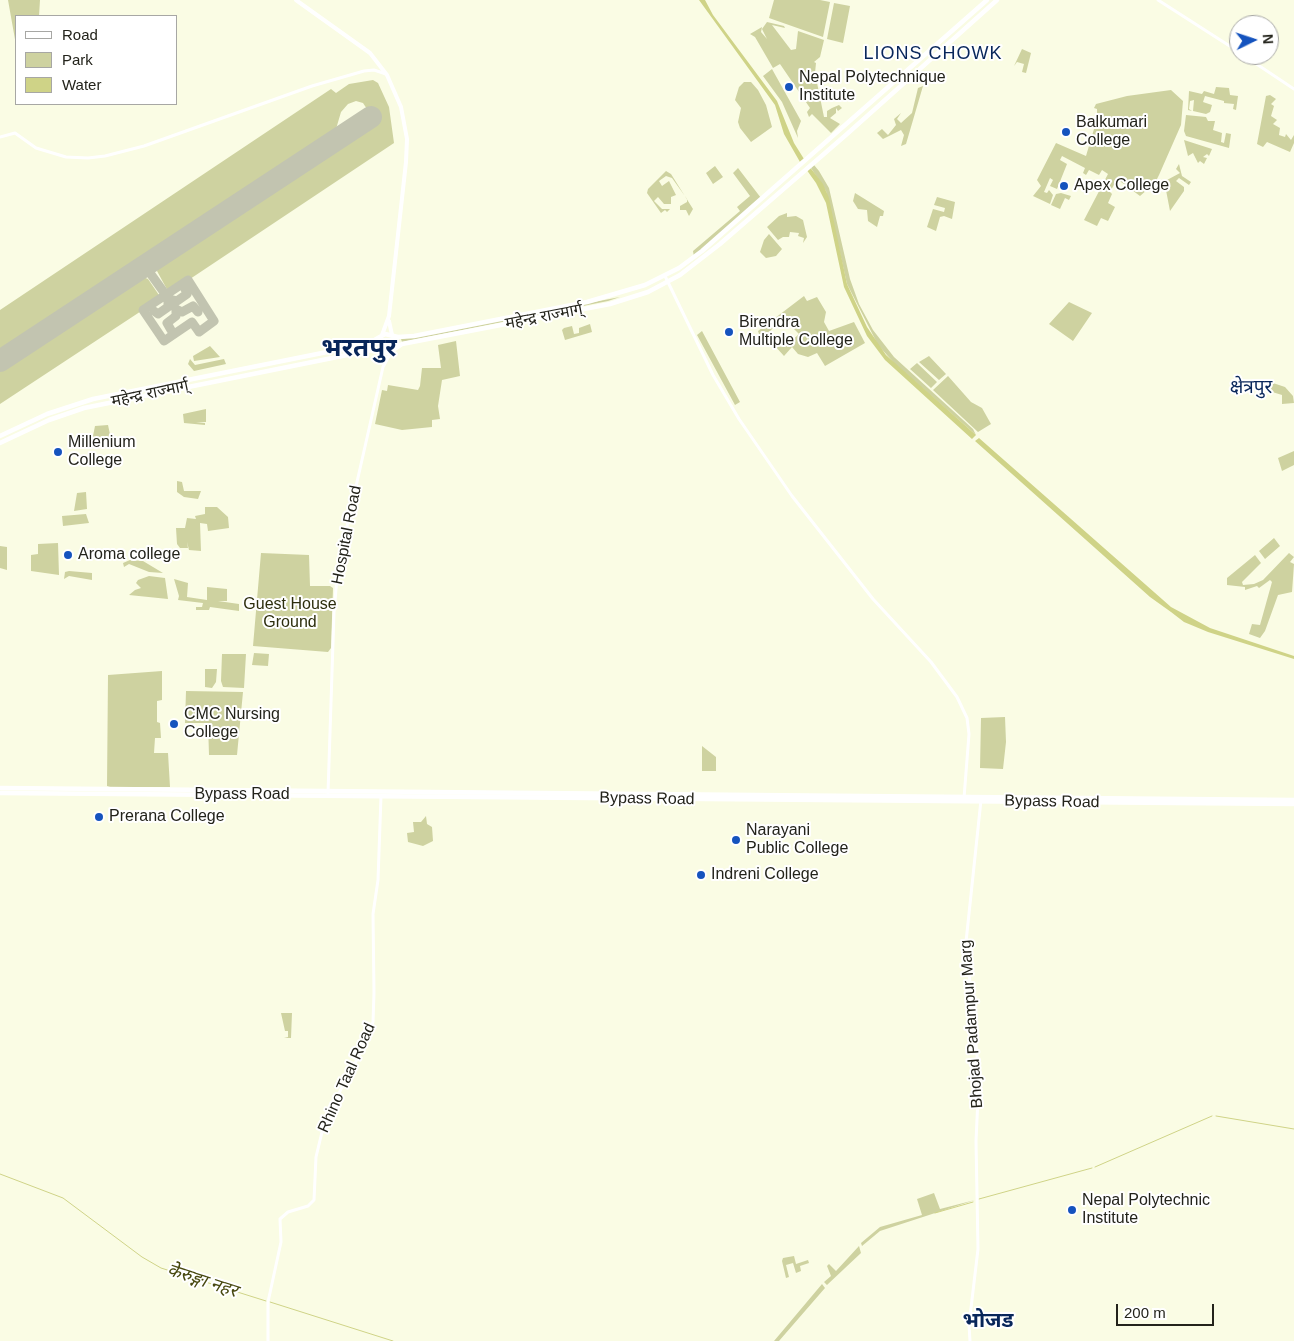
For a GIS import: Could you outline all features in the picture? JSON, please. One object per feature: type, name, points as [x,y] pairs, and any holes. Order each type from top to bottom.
[{"type":"highway","name":"महेन्द्र राज्मार्ग्","points":[[0,436],[47,414],[84,401],[357,346],[381,336],[414,336],[595,300],[635,290],[666,276],[702,251],[808,160],[988,0]]},
{"type":"highway","name":"महेन्द्र राज्मार्ग्","points":[[0,444],[49,420],[84,408],[245,375],[380,351],[393,351],[402,344],[620,302],[669,282],[694,265],[804,172],[998,0]]},
{"type":"highway","points":[[380,351],[377,342],[381,336]]},
{"type":"highway","points":[[393,336],[396,342],[393,351]]},
{"type":"highway","name":"Bypass Road","points":[[0,788],[382,794],[1294,800]]},
{"type":"highway","name":"Bypass Road","points":[[0,793],[328,793]]},
{"type":"highway","name":"Bypass Road","points":[[981,799],[1294,804]]},
{"type":"main road","points":[[296,0],[370,53],[387,74],[399,102],[407,148],[389,316],[381,336]]},
{"type":"main road","points":[[389,316],[393,336]]},
{"type":"street","points":[[1158,0],[1229,46]]},
{"type":"street","points":[[1258,65],[1294,89]]},
{"type":"street","points":[[0,137],[15,133],[36,148],[66,157],[88,158],[106,156],[144,146],[312,86],[364,71],[374,70],[387,74]]},
{"type":"street","points":[[666,276],[714,375],[740,419],[792,496],[873,599],[931,662],[957,697],[964,710],[969,734],[964,799]]},
{"type":"street","name":"Hospital Road","points":[[380,351],[383,366]]},
{"type":"street","name":"Hospital Road","points":[[328,793],[337,576],[383,366],[393,351]]},
{"type":"street","name":"Rhino Taal Road","points":[[268,1341],[268,1302],[281,1242],[280,1219],[284,1214],[308,1206],[314,1200],[316,1157],[322,1132],[340,1090],[360,1054],[373,1022],[372,927],[378,880],[382,794]]},
{"type":"street","name":"Bhojad Padampur Marg","points":[[970,1341],[978,1242],[976,1141],[979,1076],[966,942],[981,799]]},
{"type":"green space","points":[[8,0],[40,0],[39,15],[15,15],[15,39]]},
{"type":"green space","points":[[774,0],[820,0],[830,2],[823,37],[769,18]]},
{"type":"green space","points":[[834,3],[850,6],[843,43],[827,39]]},
{"type":"green space","points":[[767,22],[784,26],[785,28],[772,25],[791,50],[796,49],[798,31],[824,40],[820,57],[814,62],[816,63],[815,73],[824,117],[827,117],[827,111],[832,108],[839,105],[842,108],[838,111],[836,108],[836,113],[830,118],[840,124],[831,133],[812,114],[809,117],[807,112],[810,108],[780,64],[773,68],[755,37],[750,34],[762,27],[761,32],[767,39],[762,29]]},
{"type":"green space","points":[[1022,49],[1031,53],[1026,73],[1022,72],[1024,64],[1017,62],[1014,66]]},
{"type":"green space","points":[[772,69],[801,121],[797,131],[798,138],[782,102],[763,76]]},
{"type":"green space","points":[[373,80],[378,83],[389,107],[394,143],[169,293],[157,271],[160,262],[375,121],[363,103],[356,101],[348,104],[341,112],[336,129],[0,350],[0,310],[331,89],[336,93],[349,84]]},
{"type":"green space","points":[[744,82],[751,82],[758,90],[766,105],[772,127],[751,142],[740,128],[738,122],[741,108],[735,100],[739,87]]},
{"type":"green space","points":[[923,86],[906,144],[901,146],[904,135],[901,130],[883,139],[877,133],[882,129],[888,135],[896,125],[894,119],[901,113],[897,119],[901,123],[912,113],[918,88]]},
{"type":"green space","points":[[1216,87],[1229,88],[1230,95],[1238,96],[1236,110],[1233,109],[1234,104],[1224,103],[1224,101],[1205,96],[1203,102],[1212,105],[1210,112],[1206,114],[1193,111],[1194,100],[1190,101],[1189,109],[1192,111],[1188,110],[1189,91],[1202,94],[1204,91],[1214,94]]},
{"type":"green space","points":[[1171,90],[1183,101],[1181,125],[1159,175],[1155,183],[1140,196],[1117,179],[1110,192],[1112,194],[1108,203],[1115,207],[1108,221],[1101,218],[1097,226],[1084,220],[1108,174],[1102,170],[1099,175],[1089,170],[1086,175],[1083,173],[1085,168],[1062,156],[1060,160],[1067,164],[1057,189],[1050,186],[1053,180],[1050,178],[1044,192],[1047,193],[1049,190],[1053,195],[1050,204],[1033,196],[1041,186],[1037,180],[1056,143],[1086,156],[1094,129],[1097,113],[1097,109],[1094,108],[1096,104],[1127,96]]},
{"type":"green space","points":[[1270,95],[1276,99],[1271,104],[1274,106],[1271,116],[1277,120],[1273,124],[1280,128],[1279,135],[1285,137],[1286,134],[1291,140],[1294,135],[1294,143],[1290,152],[1267,142],[1263,147],[1257,144],[1266,96]]},
{"type":"green space","points":[[1186,115],[1206,117],[1208,121],[1215,121],[1213,130],[1222,133],[1221,142],[1224,143],[1226,133],[1231,134],[1229,148],[1186,136],[1184,131]]},
{"type":"green space","points":[[1184,140],[1212,149],[1209,156],[1207,154],[1203,157],[1207,158],[1204,164],[1200,161],[1198,163],[1193,153],[1188,156]]},
{"type":"green space","points":[[1179,164],[1182,176],[1191,182],[1189,185],[1179,178],[1176,181],[1184,187],[1184,191],[1170,211],[1165,185],[1169,183],[1167,180],[1180,173],[1176,169]]},
{"type":"green space","points":[[809,165],[814,165],[829,188],[850,279],[859,304],[873,330],[894,357],[973,429],[976,435],[895,364],[878,345],[847,284],[826,191]]},
{"type":"green space","points":[[715,166],[723,177],[713,184],[706,173]]},
{"type":"green space","points":[[738,168],[761,198],[694,257],[693,251],[740,211],[737,207],[750,196],[733,173]]},
{"type":"green space","points":[[666,171],[671,174],[685,196],[672,178],[666,176],[659,181],[662,186],[669,181],[676,195],[671,197],[671,204],[664,204],[658,197],[654,201],[662,209],[670,209],[667,212],[665,210],[661,213],[647,193],[648,189]]},
{"type":"green space","points":[[855,193],[884,211],[883,216],[880,216],[877,227],[868,221],[867,210],[858,209],[853,201]]},
{"type":"green space","points":[[1061,193],[1071,196],[1069,200],[1065,198],[1060,209],[1051,205],[1056,194]]},
{"type":"green space","points":[[937,197],[955,202],[952,219],[944,216],[940,217],[936,231],[927,227],[933,209],[944,212],[945,208],[934,205]]},
{"type":"green space","points":[[687,199],[693,209],[689,216],[686,210],[680,210],[680,206],[687,202]]},
{"type":"green space","points":[[787,213],[787,217],[796,216],[803,220],[807,237],[803,243],[804,238],[798,236],[799,233],[790,232],[789,237],[783,237],[778,240],[767,227],[779,216]]},
{"type":"green space","points":[[769,234],[782,249],[776,256],[766,258],[760,252],[764,240]]},
{"type":"green space","points":[[141,276],[148,279],[161,298],[0,404],[0,368]]},
{"type":"green space","points":[[804,296],[807,301],[817,297],[826,312],[824,322],[829,331],[854,322],[865,343],[825,366],[817,353],[808,357],[798,354],[792,347],[784,356],[775,346],[785,347],[799,334],[783,318],[769,332],[775,340],[773,342],[759,334],[758,331]]},
{"type":"green space","points":[[620,297],[402,342],[401,339]]},
{"type":"green space","points":[[1069,302],[1092,313],[1073,341],[1049,324]]},
{"type":"green space","points":[[590,324],[592,332],[565,340],[562,330],[564,328],[572,326],[574,334],[579,333],[579,328]]},
{"type":"green space","points":[[702,331],[740,402],[735,405],[697,335]]},
{"type":"green space","points":[[456,341],[460,376],[442,380],[438,406],[440,419],[432,420],[432,427],[402,430],[375,424],[382,390],[387,391],[388,385],[418,390],[422,368],[441,368],[438,345]]},
{"type":"green space","points":[[210,346],[220,357],[194,361],[193,356]]},
{"type":"green space","points":[[929,356],[946,374],[939,380],[919,362]]},
{"type":"green space","points":[[190,359],[195,365],[224,359],[226,364],[194,371],[188,364]]},
{"type":"green space","points":[[917,363],[937,382],[931,388],[910,369]]},
{"type":"green space","points":[[948,376],[971,402],[982,408],[991,424],[978,432],[933,390]]},
{"type":"green space","points":[[1267,381],[1285,387],[1293,396],[1294,403],[1282,404],[1282,395],[1269,391],[1270,384]]},
{"type":"green space","points":[[206,409],[206,422],[196,422],[205,423],[205,425],[184,423],[183,414]]},
{"type":"green space","points":[[108,425],[111,439],[96,441],[93,436],[95,426]]},
{"type":"green space","points":[[1294,451],[1294,465],[1282,471],[1278,458]]},
{"type":"green space","points":[[177,481],[182,482],[184,491],[201,491],[198,499],[184,497],[177,492]]},
{"type":"green space","points":[[86,492],[87,509],[74,511],[77,493]]},
{"type":"green space","points":[[205,507],[217,507],[228,517],[229,528],[208,531],[207,524],[200,523],[201,551],[189,550],[187,542],[188,548],[180,548],[177,544],[176,528],[185,528],[187,518],[196,519],[195,516],[205,514]]},
{"type":"green space","points":[[86,514],[89,523],[63,526],[62,516]]},
{"type":"green space","points":[[1274,538],[1280,546],[1265,559],[1259,551]]},
{"type":"green space","points":[[58,543],[59,575],[31,571],[31,555],[38,554],[38,544]]},
{"type":"green space","points":[[0,546],[7,547],[7,570],[0,568]]},
{"type":"green space","name":"Guest House Ground","points":[[261,553],[309,555],[310,586],[330,586],[333,588],[331,648],[328,652],[253,646]]},
{"type":"green space","points":[[1289,553],[1294,557],[1290,562],[1294,564],[1292,592],[1278,595],[1265,631],[1260,638],[1249,634],[1252,624],[1260,625],[1272,582],[1270,580],[1259,588],[1257,586],[1245,590],[1245,587],[1227,585],[1227,578],[1255,555],[1261,563],[1242,582],[1243,585],[1254,584],[1263,580]]},
{"type":"green space","points":[[130,560],[143,561],[163,573],[149,572],[129,564],[124,567],[123,563]]},
{"type":"green space","points":[[65,572],[92,573],[92,580],[69,576],[64,579]]},
{"type":"green space","points":[[149,576],[165,578],[168,599],[129,595],[141,588],[136,583],[138,580]]},
{"type":"green space","points":[[174,579],[188,583],[187,597],[207,600],[207,587],[227,589],[227,601],[218,601],[239,604],[239,611],[210,607],[209,610],[196,610],[196,607],[202,607],[203,603],[178,600],[179,596]]},
{"type":"green space","points":[[254,653],[269,654],[268,666],[252,665]]},
{"type":"green space","points":[[222,654],[246,654],[244,688],[223,687],[221,681]]},
{"type":"green space","points":[[205,669],[217,669],[216,682],[212,688],[205,687]]},
{"type":"green space","points":[[162,671],[162,700],[157,701],[157,722],[160,723],[161,738],[155,738],[154,753],[168,753],[170,787],[107,786],[108,675]]},
{"type":"green space","points":[[186,691],[243,692],[237,755],[209,755],[208,723],[185,723]]},
{"type":"green space","points":[[1005,717],[1006,742],[1003,769],[980,768],[981,718]]},
{"type":"green space","points":[[702,746],[716,757],[716,771],[702,771]]},
{"type":"green space","points":[[426,816],[427,824],[432,827],[433,841],[423,846],[408,842],[407,833],[414,832],[413,822],[421,822]]},
{"type":"green space","points":[[281,1013],[292,1013],[291,1038],[284,1038],[288,1037],[288,1031],[285,1031]]},
{"type":"green space","points":[[934,1193],[940,1209],[975,1200],[880,1231],[862,1246],[861,1243],[880,1227],[922,1215],[917,1199]]},
{"type":"green space","points":[[859,1246],[861,1253],[827,1285],[824,1282],[831,1276],[827,1266],[829,1264],[836,1271]]},
{"type":"green space","points":[[794,1256],[796,1264],[808,1260],[809,1263],[800,1266],[801,1271],[796,1273],[793,1263],[786,1265],[789,1277],[786,1278],[783,1258]]},
{"type":"green space","points":[[822,1284],[825,1288],[779,1341],[774,1341]]},
{"type":"water","points":[[699,0],[705,0],[713,15],[777,101],[794,143],[804,159],[800,162],[784,134],[775,105]]},
{"type":"water","points":[[809,166],[823,184],[829,198],[847,284],[867,327],[886,355],[976,435],[972,439],[885,360],[867,336],[844,287],[826,203],[816,183],[806,169]]},
{"type":"water","points":[[979,438],[1171,607],[1210,628],[1294,656],[1294,659],[1208,632],[1184,622],[1150,597],[975,441]]},
{"type":"waterway","points":[[1095,1167],[1212,1116]]},
{"type":"waterway","points":[[1216,1116],[1294,1129]]},
{"type":"waterway","points":[[979,1199],[1092,1168]]},
{"type":"waterway","name":"केेरुङ्गा नहर","points":[[0,1174],[63,1198],[142,1257],[161,1268],[266,1301]]},
{"type":"waterway","points":[[935,1213],[973,1202]]},
{"type":"waterway","name":"केेरुङ्गा नहर","points":[[270,1302],[393,1341]]},
{"type":"taxiway","points":[[150,273],[150,264],[155,259]]},
{"type":"taxiway","points":[[137,271],[143,269],[150,273],[176,309],[182,312],[193,306],[198,312]]},
{"type":"taxiway","points":[[188,280],[214,321],[199,332],[192,322],[164,341],[143,310],[188,280]]},
{"type":"taxiway","points":[[154,311],[158,314],[168,307],[168,299],[177,301],[187,294],[185,289]]},
{"type":"taxiway","points":[[171,330],[167,323],[176,316],[176,309]]},
{"type":"runway","points":[[0,361],[371,117]]},
{"type":"place","name":"Nepal Polytechnique Institute","points":[[789,87]]},
{"type":"place","name":"Balkumari College","points":[[1066,132]]},
{"type":"place","name":"Apex College","points":[[1064,186]]},
{"type":"place","name":"Birendra Multiple College","points":[[729,332]]},
{"type":"place","name":"Millenium College","points":[[58,452]]},
{"type":"place","name":"Aroma college","points":[[68,555]]},
{"type":"place","name":"CMC Nursing College","points":[[174,724]]},
{"type":"place","name":"Prerana College","points":[[99,817]]},
{"type":"place","name":"Narayani Public College","points":[[736,840]]},
{"type":"place","name":"Indreni College","points":[[701,875]]},
{"type":"place","name":"Nepal Polytechnic Institute","points":[[1072,1210]]},
{"type":"district","name":"LIONS CHOWK","points":[[933,54]]},
{"type":"district","name":"भरतपुर","points":[[359,349]]},
{"type":"district","name":"क्षेत्रपुर","points":[[1251,388]]},
{"type":"district","name":"भोजड","points":[[988,1321]]}]
